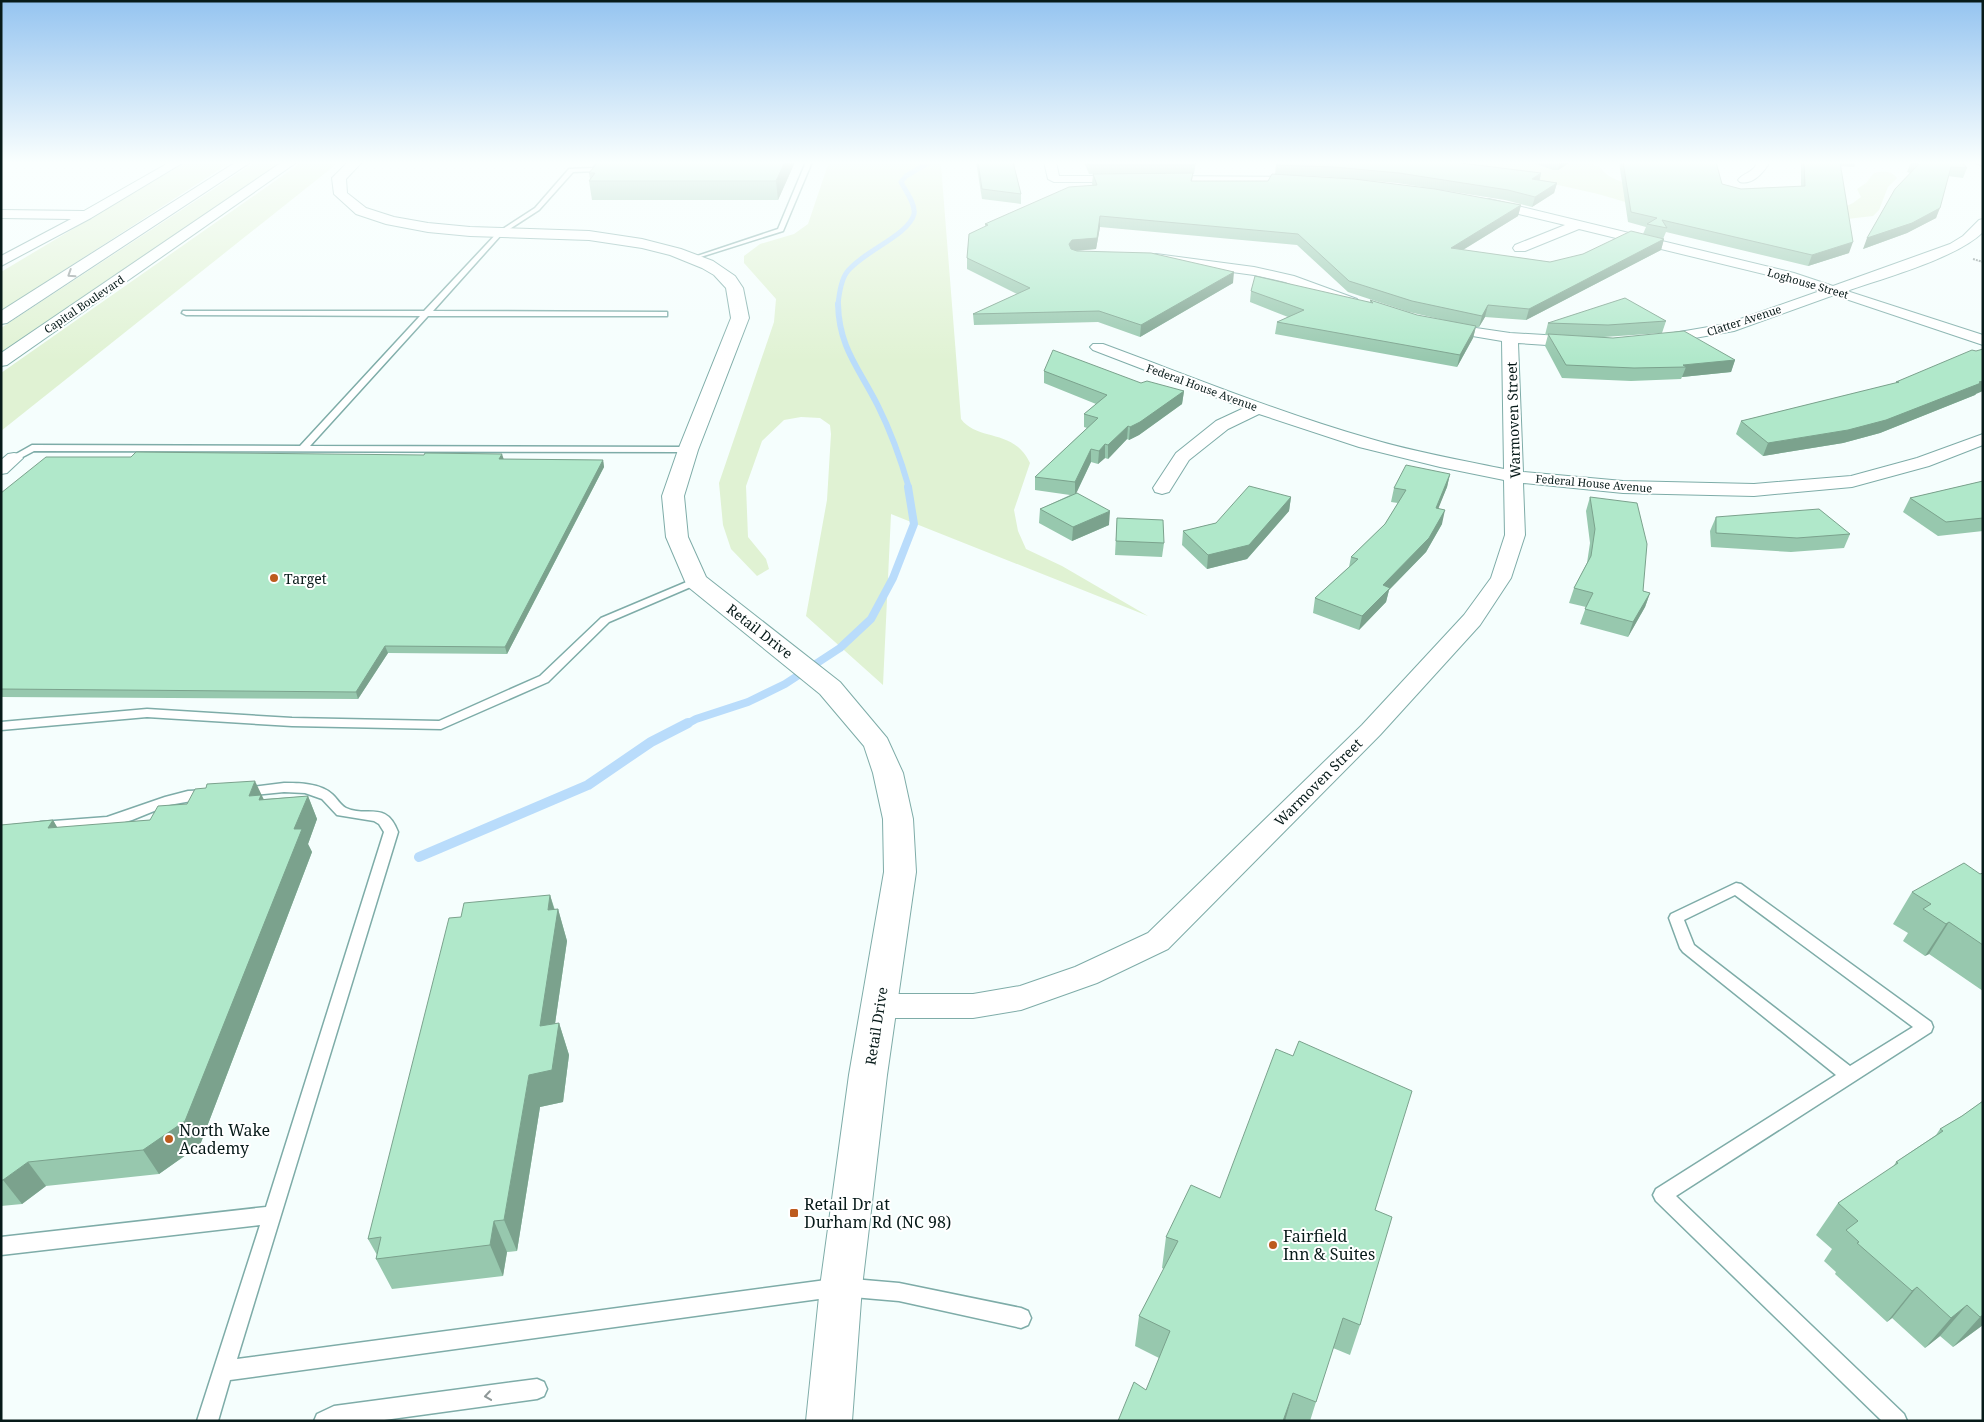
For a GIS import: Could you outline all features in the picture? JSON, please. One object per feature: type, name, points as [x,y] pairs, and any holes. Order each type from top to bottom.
[{"type":"main road","points":[[1,319],[142,228]]},
{"type":"main road","name":"Capital Boulevard","points":[[1,361],[195,228]]},
{"type":"main road","name":"Retail Drive","points":[[436,228],[462,232],[615,238],[671,250],[693,259],[728,278],[738,295],[740,318],[688,450],[673,496],[677,537],[696,581],[830,688],[877,744],[888,773],[898,819],[900,872],[868,1075],[842,1287],[829,1421]]},
{"type":"street","points":[[1,262],[63,228]]},
{"type":"street","points":[[1520,248],[1568,228]]},
{"type":"street","name":"Loghouse Street","points":[[1597,228],[1789,276],[1983,340]]},
{"type":"street","name":"Clatter Avenue","points":[[1646,341],[1679,338],[1729,328],[1956,246],[1979,228]]},
{"type":"street","points":[[1142,257],[1196,262],[1254,271],[1289,280],[1366,307]]},
{"type":"street","points":[[1430,324],[1510,338],[1589,342]]},
{"type":"street","name":"Warmoven Street","points":[[878,1006],[973,1006],[1022,998],[1086,975],[1158,941],[1371,730],[1472,620],[1501,578],[1515,535],[1510,338]]},
{"type":"street","name":"Federal House Avenue","points":[[1098,347],[1258,408],[1365,443],[1440,462],[1515,477],[1623,487],[1754,490],[1852,481],[1923,462],[1983,439]]},
{"type":"street","points":[[1162,488],[1182,457],[1222,425],[1258,408]]},
{"type":"lane","points":[[303,448],[500,233],[507,228]]},
{"type":"lane","points":[[693,259],[782,228]]},
{"type":"lane","points":[[186,313],[664,314]]},
{"type":"lane","points":[[8,463],[32,448],[688,450]]},
{"type":"lane","points":[[1,726],[147,713],[292,722],[441,725],[544,679],[605,620],[696,581]]},
{"type":"lane","points":[[28,828],[107,822],[188,796],[296,788],[328,796],[337,810],[377,816],[389,824],[391,832],[273,1215],[207,1421]]},
{"type":"lane","points":[[1850,1076],[1688,948],[1676,918],[1736,888],[1925,1027],[1850,1076],[1662,1195],[1898,1421]]},
{"type":"lane","points":[[1,1246],[273,1215]]},
{"type":"lane","points":[[223,1371],[842,1287],[899,1292],[1021,1318]]},
{"type":"lane","points":[[330,1419],[536,1390]]},
{"type":"green space","points":[[74,228],[129,228],[1,311],[1,272]]},
{"type":"green space","points":[[153,228],[186,228],[1,354],[1,328]]},
{"type":"green space","points":[[207,228],[256,228],[1,431],[1,373]]},
{"type":"green space","points":[[802,228],[946,228],[961,419],[977,431],[1006,440],[1015,445],[1023,452],[1030,463],[1014,510],[1018,531],[1026,549],[1062,566],[1148,616],[891,514],[883,685],[806,616],[827,500],[831,434],[830,425],[820,418],[801,417],[784,420],[762,441],[746,486],[748,537],[766,559],[769,569],[757,576],[731,549],[723,525],[719,483],[774,322],[776,299],[744,263],[744,256],[760,244],[794,234]]},
{"type":"building","points":[[981,228],[1098,228],[1097,238],[1072,240],[1069,244],[1071,249],[1077,251],[1151,253],[1234,272],[1141,325],[1099,311],[973,314],[1030,288],[967,258],[969,234]]},
{"type":"building","points":[[1236,228],[1483,228],[1451,248],[1550,262],[1583,254],[1631,231],[1664,239],[1529,309],[1488,305],[1482,316],[1412,301],[1349,281],[1298,234]]},
{"type":"building","points":[[1698,228],[1851,228],[1853,242],[1812,255]]},
{"type":"building","points":[[1873,228],[1896,228],[1867,238]]},
{"type":"building","points":[[1255,276],[1373,303],[1370,300],[1417,315],[1476,326],[1460,355],[1277,322],[1304,310],[1251,291]]},
{"type":"building","points":[[1625,298],[1666,321],[1608,325],[1548,323]]},
{"type":"building","points":[[1684,331],[1735,360],[1683,365],[1686,367],[1634,368],[1566,365],[1548,334],[1613,338]]},
{"type":"building","points":[[1983,349],[1983,381],[1979,382],[1981,383],[1886,420],[1848,430],[1768,443],[1741,421],[1899,382],[1896,382],[1972,350]]},
{"type":"building","points":[[1053,350],[1141,383],[1147,381],[1184,391],[1140,422],[1130,427],[1128,426],[1099,451],[1091,449],[1075,482],[1035,477],[1098,418],[1084,414],[1107,395],[1044,371]]},
{"type":"building","name":"Target","points":[[136,452],[502,454],[499,459],[603,460],[505,647],[385,646],[356,692],[1,689],[1,493],[46,457],[131,457]]},
{"type":"building","points":[[1406,465],[1450,474],[1436,508],[1445,510],[1429,538],[1383,585],[1390,588],[1362,616],[1315,598],[1358,559],[1351,557],[1385,524],[1406,490],[1394,488]]},
{"type":"building","points":[[1983,481],[1983,518],[1946,522],[1910,498]]},
{"type":"building","points":[[1249,486],[1291,497],[1249,545],[1208,555],[1183,531],[1216,523]]},
{"type":"building","points":[[1077,493],[1110,511],[1073,527],[1040,509]]},
{"type":"building","points":[[1590,497],[1637,503],[1647,544],[1643,591],[1650,593],[1633,622],[1585,609],[1593,593],[1574,588],[1591,556],[1595,529]]},
{"type":"building","points":[[1819,509],[1850,534],[1797,538],[1716,533],[1716,517]]},
{"type":"building","points":[[1117,518],[1163,520],[1164,543],[1116,541]]},
{"type":"building","points":[[255,781],[249,796],[261,795],[259,800],[308,796],[294,829],[302,829],[185,1121],[143,1150],[28,1162],[1,1180],[1,825],[53,820],[48,828],[150,820],[158,806],[187,804],[195,789],[206,788],[207,784]]},
{"type":"building","points":[[1964,863],[1980,874],[1983,873],[1983,945],[1949,922],[1946,924],[1923,909],[1931,904],[1912,892]]},
{"type":"building","points":[[550,895],[548,910],[558,909],[540,1026],[559,1023],[552,1070],[529,1075],[504,1220],[494,1221],[490,1245],[376,1259],[381,1237],[368,1239],[449,918],[461,917],[464,903]]},
{"type":"building","name":"Fairfield Inn & Suites","points":[[1299,1041],[1412,1091],[1375,1210],[1392,1217],[1360,1325],[1343,1318],[1316,1402],[1293,1393],[1283,1421],[1118,1421],[1134,1382],[1146,1390],[1170,1331],[1139,1316],[1178,1241],[1166,1237],[1191,1185],[1220,1198],[1276,1049],[1293,1056]]},
{"type":"building","points":[[1983,1101],[1983,1315],[1980,1317],[1967,1305],[1951,1318],[1917,1287],[1912,1291],[1857,1243],[1859,1242],[1846,1230],[1858,1221],[1838,1203],[1943,1131],[1940,1129]]},
{"type":"waterway","points":[[838,305],[842,283],[847,272],[863,257],[905,228]]},
{"type":"waterway","points":[[838,305],[839,319],[846,346],[887,426],[909,488]]},
{"type":"waterway","points":[[685,725],[696,719],[748,702],[785,684],[840,648],[871,619],[893,578],[914,524],[908,487]]},
{"type":"waterway","points":[[419,857],[588,785],[651,742],[688,723]]},
{"type":"place","name":"Target","points":[[274,578]]},
{"type":"place","name":"North Wake Academy","points":[[169,1139]]},
{"type":"place","name":"Retail Dr at Durham Rd (NC 98)","points":[[794,1213]]},
{"type":"place","name":"Fairfield Inn & Suites","points":[[1273,1245]]}]
